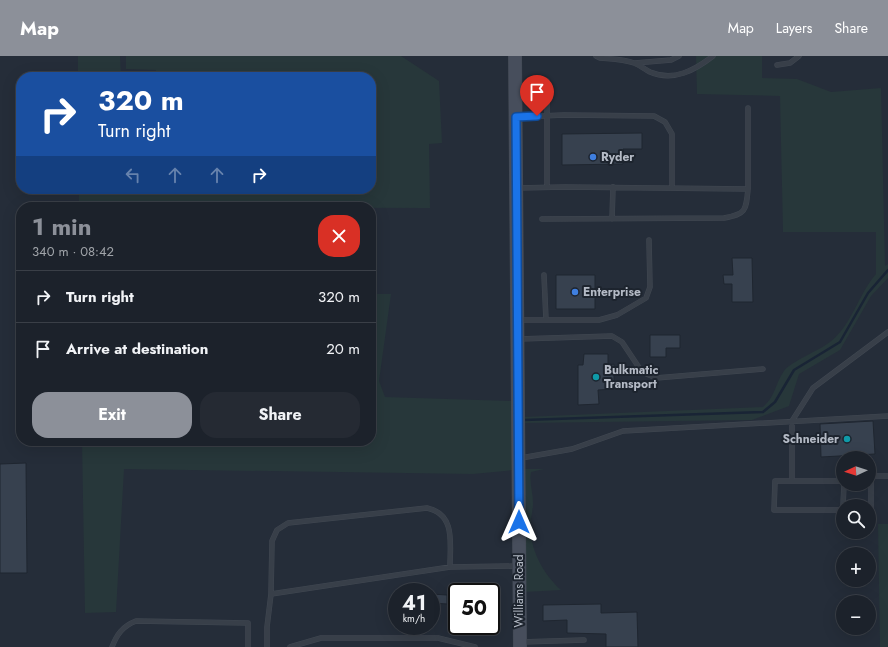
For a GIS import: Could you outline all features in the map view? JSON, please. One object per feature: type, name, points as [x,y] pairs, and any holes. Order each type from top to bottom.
[{"type":"main road","name":"Williams Road","points":[[515,56],[520,644]]},
{"type":"lane","points":[[596,56],[600,58],[635,63],[671,60],[678,56]]},
{"type":"lane","points":[[635,63],[651,72],[671,76],[684,74],[697,68],[713,56]]},
{"type":"lane","points":[[777,65],[790,63],[800,56]]},
{"type":"lane","points":[[547,81],[547,187]]},
{"type":"lane","points":[[542,219],[724,218],[740,215],[746,208],[748,190],[748,108]]},
{"type":"lane","points":[[516,117],[654,116],[665,122],[672,134],[672,188]]},
{"type":"lane","points":[[517,188],[612,187],[748,190]]},
{"type":"lane","points":[[612,187],[612,219]]},
{"type":"lane","points":[[518,320],[599,320],[617,315],[646,298],[650,288],[649,240]]},
{"type":"lane","points":[[544,275],[546,320]]},
{"type":"lane","points":[[792,480],[792,421],[813,388],[888,332]]},
{"type":"lane","points":[[518,339],[612,336],[622,342],[642,372],[656,378],[764,369]]},
{"type":"lane","points":[[519,459],[572,449],[623,431],[888,416]]},
{"type":"lane","points":[[871,499],[871,476],[888,476]]},
{"type":"lane","points":[[836,483],[792,480],[775,481],[774,510],[836,507]]},
{"type":"lane","points":[[268,647],[267,627],[271,594],[272,541],[277,530],[288,523],[427,508],[435,510],[445,517],[450,533],[450,567]]},
{"type":"lane","points":[[271,594],[450,567],[519,566]]},
{"type":"lane","points":[[112,647],[119,632],[126,625],[136,621],[248,623],[248,647]]},
{"type":"lane","points":[[290,647],[321,638],[438,638],[475,647]]},
{"type":"lane","points":[[520,644],[584,640]]},
{"type":"shaded area","points":[[78,56],[120,56],[121,72],[78,72]]},
{"type":"shaded area","points":[[126,56],[401,56],[439,81],[442,143],[429,144],[430,208],[376,208],[376,202],[79,202],[79,194],[376,194],[376,72],[156,72],[156,70],[126,69]]},
{"type":"shaded area","points":[[696,56],[762,56],[762,78],[797,79],[831,92],[881,88],[885,266],[888,264],[888,278],[871,296],[840,350],[799,374],[789,406],[752,420],[523,423],[523,417],[763,407],[773,395],[781,376],[787,367],[830,342],[838,335],[876,274],[876,232],[783,232],[780,96],[697,94]]},
{"type":"shaded area","points":[[376,294],[391,294],[379,381],[385,397],[512,401],[514,470],[473,474],[124,469],[116,612],[85,613],[82,446],[376,446]]},
{"type":"shaded area","points":[[522,469],[544,469],[531,472],[530,480],[533,503],[530,525],[532,543],[543,569],[554,584],[561,590],[524,592]]},
{"type":"shaded area","points":[[878,524],[888,524],[888,647],[880,647]]},
{"type":"building","name":"Ryder","points":[[642,133],[642,149],[623,149],[623,164],[562,165],[562,134]]},
{"type":"building","points":[[732,258],[752,258],[753,302],[732,302],[732,284],[724,284],[723,275],[733,275]]},
{"type":"building","name":"Enterprise","points":[[556,275],[595,275],[595,309],[556,309]]},
{"type":"building","points":[[650,335],[680,335],[680,348],[666,348],[666,357],[650,357]]},
{"type":"building","name":"Bulkmatic Transport","points":[[584,354],[608,354],[608,365],[614,364],[614,389],[598,390],[599,404],[578,405],[578,365],[583,365]]},
{"type":"building","name":"Schneider","points":[[873,421],[875,451],[836,451],[836,456],[821,457],[820,424]]},
{"type":"building","points":[[26,463],[27,573],[0,573],[0,464]]},
{"type":"building","points":[[440,595],[447,595],[447,604],[440,604]]},
{"type":"building","points":[[601,604],[601,613],[637,612],[638,647],[606,647],[606,634],[567,633],[567,620],[543,621],[543,605]]},
{"type":"waterway","points":[[524,420],[763,412],[775,402],[794,370],[840,342],[868,293],[888,270]]},
{"type":"place","name":"Ryder","points":[[593,157]]},
{"type":"place","name":"Enterprise","points":[[575,292]]},
{"type":"place","name":"Bulkmatic Transport","points":[[596,377]]},
{"type":"place","name":"Schneider","points":[[847,439]]},
{"type":"route","points":[[519,522],[516,117],[537,116]]}]
